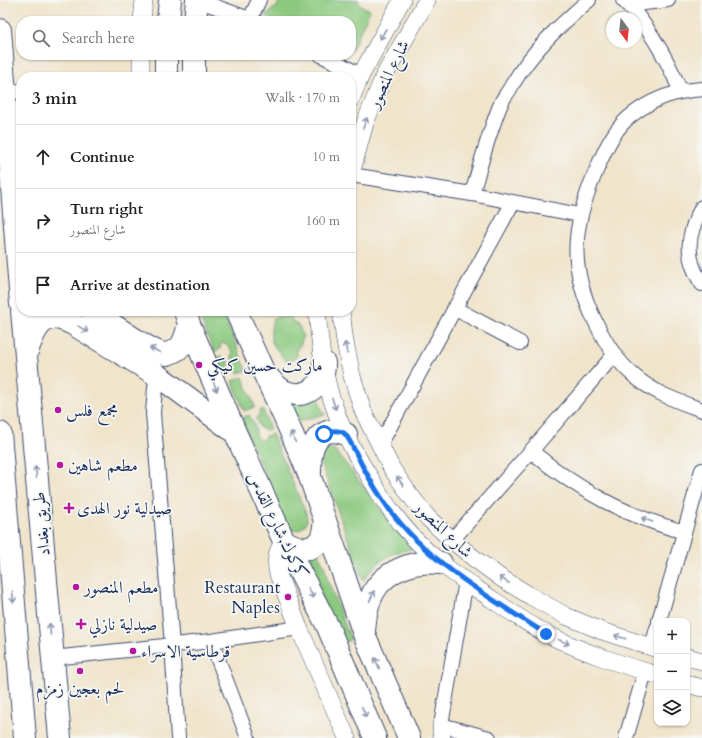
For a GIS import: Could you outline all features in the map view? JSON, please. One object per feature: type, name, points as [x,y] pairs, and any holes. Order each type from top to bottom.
[{"type":"main road","points":[[168,16],[170,0]]},
{"type":"main road","points":[[195,16],[197,0]]},
{"type":"main road","points":[[0,30],[13,92],[16,180]]},
{"type":"main road","points":[[166,60],[166,72]]},
{"type":"main road","points":[[194,60],[194,72]]},
{"type":"main road","name":"طريق بغداد","points":[[22,316],[60,738]]},
{"type":"main road","points":[[100,316],[143,344],[156,351],[166,354],[179,348],[184,340],[187,317]]},
{"type":"main road","points":[[238,316],[300,451],[364,634],[409,738]]},
{"type":"main road","points":[[250,343],[251,324],[253,316]]},
{"type":"main road","name":"كركوك,شارع القدس","points":[[187,317],[235,432],[284,541],[328,627],[375,738]]},
{"type":"main road","points":[[25,355],[35,332],[41,324],[47,319],[55,318],[63,320],[73,324],[157,375],[235,432]]},
{"type":"main road","points":[[264,373],[285,392],[293,394],[302,393],[310,391],[317,386],[322,378],[324,363]]},
{"type":"main road","points":[[310,477],[311,455],[313,447],[319,437],[328,432],[335,431],[346,434]]},
{"type":"main road","name":"طريق بغداد","points":[[0,433],[25,738]]},
{"type":"main road","points":[[284,541],[294,546],[311,548],[317,544],[322,536],[325,520]]},
{"type":"main road","points":[[364,634],[365,616],[368,605],[373,593],[388,575],[403,568],[422,563],[441,563]]},
{"type":"street","points":[[142,16],[144,0]]},
{"type":"street","points":[[197,0],[241,16]]},
{"type":"street","points":[[253,16],[259,0]]},
{"type":"street","points":[[402,0],[424,4]]},
{"type":"street","name":"شارع المنصور","points":[[356,87],[402,0]]},
{"type":"street","points":[[472,194],[492,128],[506,94],[537,49],[560,25],[589,0]]},
{"type":"street","points":[[626,3],[668,0]]},
{"type":"street","points":[[626,3],[653,38],[673,73],[681,92]]},
{"type":"street","name":"شارع المنصور","points":[[356,156],[365,123],[384,76],[424,4]]},
{"type":"street","points":[[141,60],[141,72]]},
{"type":"street","points":[[331,60],[355,72]]},
{"type":"street","points":[[356,72],[361,75]]},
{"type":"street","points":[[702,89],[681,92],[660,99],[642,108],[627,119],[614,134],[593,177],[580,215],[577,238],[578,274],[581,285],[592,315],[614,355],[633,375],[664,396],[702,410]]},
{"type":"street","points":[[356,175],[472,194],[580,215]]},
{"type":"street","points":[[380,445],[512,202]]},
{"type":"street","points":[[702,207],[690,234],[689,245],[691,262],[696,275],[702,284]]},
{"type":"street","points":[[454,308],[520,343]]},
{"type":"street","name":"شارع المنصور","points":[[317,316],[320,346],[333,405],[362,465],[389,509],[417,541],[441,563],[509,611],[546,634],[601,657],[651,673]]},
{"type":"street","name":"شارع المنصور","points":[[342,316],[352,376],[363,411],[392,469],[428,518],[475,559],[501,578],[532,597],[566,616],[602,631],[654,648]]},
{"type":"street","points":[[452,540],[614,355]]},
{"type":"street","points":[[157,375],[153,413],[178,738]]},
{"type":"street","points":[[531,451],[565,478],[603,500],[643,519],[684,532]]},
{"type":"street","points":[[660,618],[702,470]]},
{"type":"street","points":[[284,541],[277,553],[276,568],[347,738]]},
{"type":"street","points":[[466,581],[441,732],[490,738]]},
{"type":"street","points":[[53,658],[211,641],[300,628]]},
{"type":"street","points":[[211,641],[248,738]]},
{"type":"street","points":[[690,658],[702,661]]},
{"type":"street","points":[[626,738],[651,673]]},
{"type":"street","points":[[690,685],[702,688]]},
{"type":"green space","points":[[280,0],[359,0],[360,5],[370,10],[356,41],[356,16],[265,16],[261,14],[261,12],[269,14],[272,9],[276,8]]},
{"type":"green space","points":[[199,316],[224,316],[247,371],[238,373],[231,355],[233,353],[227,345],[221,343],[219,350],[214,352]]},
{"type":"green space","points":[[281,316],[290,316],[293,322],[299,326],[303,335],[301,344],[297,349],[297,357],[287,362],[274,346],[272,341],[271,328],[273,319]]},
{"type":"green space","points":[[221,356],[223,359],[228,361],[230,370],[227,378],[225,378],[219,366],[218,357]]},
{"type":"green space","points":[[243,377],[255,407],[244,411],[232,381]]},
{"type":"green space","points":[[318,397],[325,415],[295,423],[288,403]]},
{"type":"green space","points":[[263,409],[270,429],[265,430],[260,428],[256,419],[260,411]]},
{"type":"green space","points":[[249,415],[255,427],[258,440],[263,440],[265,436],[272,434],[306,513],[306,523],[300,529],[288,529],[241,419]]},
{"type":"green space","points":[[328,448],[335,450],[412,549],[396,553],[384,559],[373,568],[363,581],[320,461],[322,451]]},
{"type":"green space","points":[[316,548],[325,568],[328,581],[351,640],[341,643],[302,555]]},
{"type":"place","name":"ماركت حسين كيكي","points":[[199,365]]},
{"type":"place","name":"مجمع فلس","points":[[58,410]]},
{"type":"place","name":"مطعم شاهين","points":[[60,465]]},
{"type":"place","name":"صيدلية نور الهدى","points":[[69,508]]},
{"type":"place","name":"مطعم المنصور","points":[[76,587]]},
{"type":"place","name":"Restaurant Naples","points":[[288,597]]},
{"type":"place","name":"صيدلية نازلي","points":[[81,624]]},
{"type":"place","name":"قرطاسية الاسراء","points":[[133,651]]},
{"type":"place","name":"لحم بعجين زمزم","points":[[80,671]]},
{"type":"route","points":[[324,434],[335,431],[346,434],[362,465],[389,509],[405,528],[441,563],[509,611],[546,634]]}]
